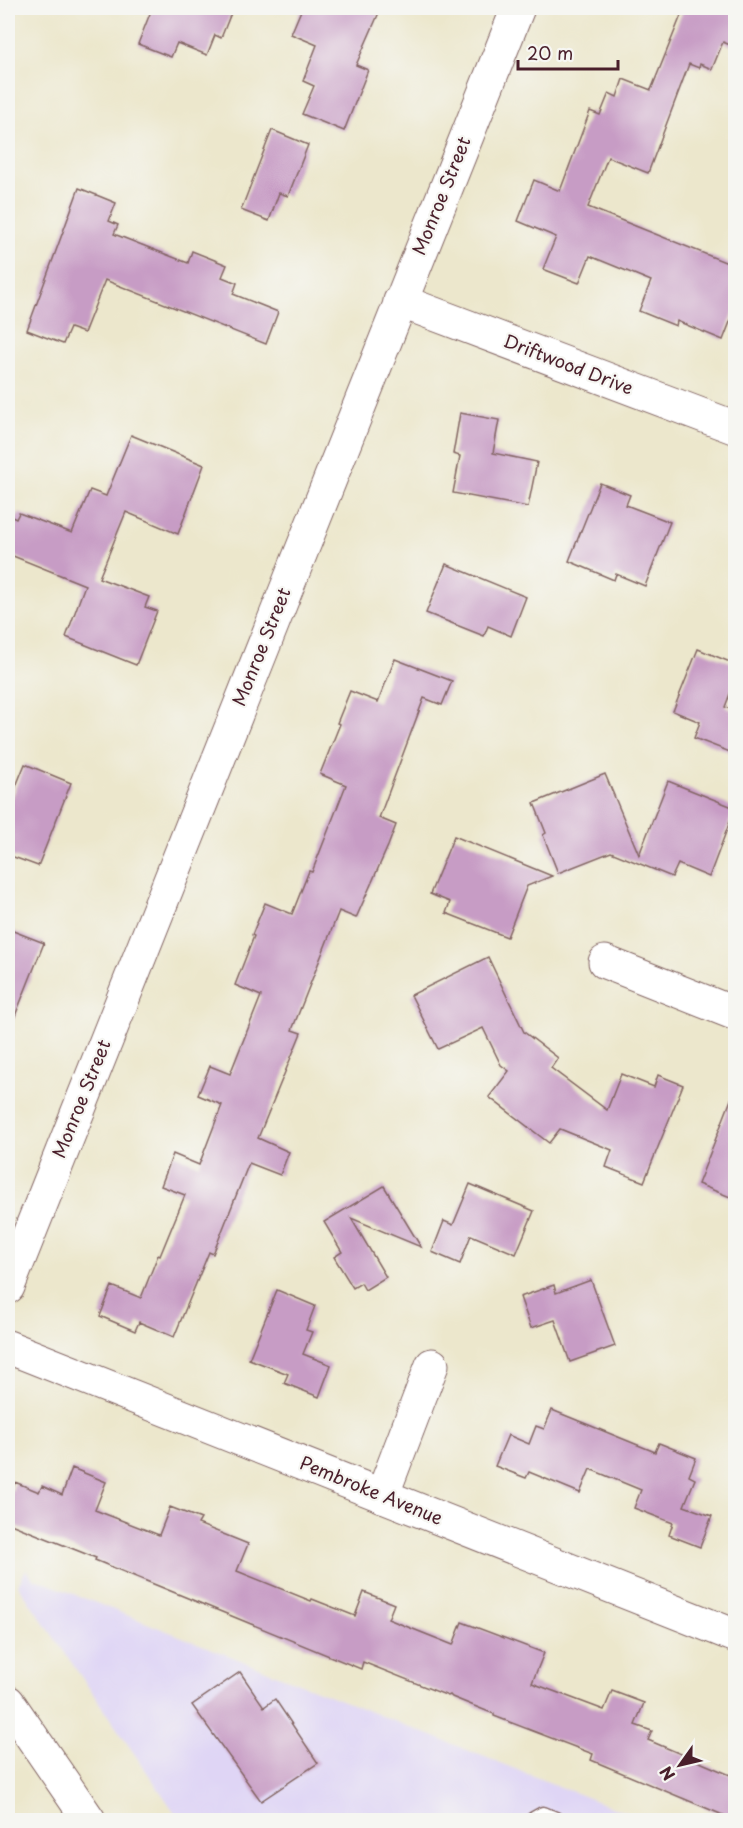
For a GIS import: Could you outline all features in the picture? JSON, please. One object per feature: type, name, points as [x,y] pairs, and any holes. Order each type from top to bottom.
[{"type":"street","name":"Monroe Street","points":[[8,1287],[518,8]]},
{"type":"street","name":"Driftwood Drive","points":[[400,301],[735,428]]},
{"type":"street","points":[[604,962],[734,1009]]},
{"type":"street","name":"Pembroke Avenue","points":[[8,1347],[735,1636]]},
{"type":"street","points":[[382,1496],[432,1365]]},
{"type":"street","points":[[8,1702],[89,1821]]},
{"type":"lane","points":[[534,1821],[543,1815],[555,1821]]},
{"type":"shaded area","points":[[26,1570],[33,1578],[644,1820],[180,1820],[18,1585]]},
{"type":"building","points":[[149,8],[233,8],[221,38],[215,35],[207,55],[177,43],[171,57],[138,44],[151,11],[148,10]]},
{"type":"building","points":[[302,8],[381,8],[356,65],[368,70],[344,131],[302,114],[314,86],[303,81],[317,45],[291,34]]},
{"type":"building","points":[[684,8],[735,8],[735,47],[723,42],[712,69],[700,64],[699,68],[689,64],[648,173],[608,157],[588,207],[735,266],[735,309],[723,340],[677,321],[676,326],[639,311],[651,281],[590,256],[579,283],[543,269],[556,237],[518,221],[534,180],[560,191],[590,111],[600,115],[609,93],[617,97],[623,79],[651,90]]},
{"type":"building","points":[[272,130],[308,145],[288,196],[279,193],[269,221],[241,210]]},
{"type":"building","points":[[79,188],[116,203],[109,221],[118,225],[114,234],[188,263],[192,251],[227,265],[222,277],[237,283],[233,294],[278,312],[266,344],[105,280],[84,333],[70,328],[63,344],[27,330]]},
{"type":"building","points":[[460,413],[499,420],[493,453],[537,462],[528,507],[453,493],[460,456],[453,454]]},
{"type":"building","points":[[131,435],[204,465],[178,534],[126,512],[99,578],[149,597],[145,607],[157,611],[136,665],[66,637],[85,585],[8,554],[8,515],[16,519],[19,513],[72,533],[90,490],[106,496]]},
{"type":"building","points":[[600,483],[630,495],[626,505],[670,522],[645,586],[616,574],[614,580],[569,561]]},
{"type":"building","points":[[446,564],[526,597],[511,636],[488,626],[484,636],[426,613]]},
{"type":"building","points":[[698,649],[735,664],[735,680],[725,707],[735,711],[735,754],[694,738],[700,722],[673,711]]},
{"type":"building","points":[[395,659],[452,681],[442,705],[424,698],[379,818],[396,825],[388,846],[356,918],[339,911],[292,1030],[301,1033],[258,1138],[289,1152],[280,1175],[249,1163],[213,1254],[209,1252],[174,1337],[139,1322],[135,1331],[100,1316],[112,1286],[141,1298],[158,1255],[160,1256],[185,1195],[161,1186],[173,1154],[199,1165],[222,1105],[198,1095],[210,1066],[230,1074],[261,996],[235,985],[254,936],[252,935],[265,903],[292,914],[309,871],[312,872],[346,785],[320,774],[340,724],[337,723],[350,691],[378,702]]},
{"type":"building","points":[[25,764],[71,783],[38,866],[8,855],[8,806]]},
{"type":"building","points":[[605,774],[639,855],[668,781],[735,808],[709,877],[678,864],[672,877],[611,852],[558,873],[543,835],[546,833],[534,803]]},
{"type":"building","points":[[454,836],[552,876],[527,886],[507,937],[446,913],[450,902],[430,894]]},
{"type":"building","points":[[8,929],[44,943],[9,1031],[8,1030]]},
{"type":"building","points":[[488,957],[524,1032],[558,1058],[551,1068],[607,1110],[621,1074],[654,1087],[658,1075],[683,1085],[644,1182],[606,1167],[612,1150],[560,1129],[549,1143],[489,1097],[509,1071],[501,1065],[483,1028],[438,1049],[411,995]]},
{"type":"building","points":[[735,1092],[735,1199],[698,1184]]},
{"type":"building","points":[[470,1184],[534,1211],[516,1254],[471,1235],[460,1264],[432,1252],[444,1221],[453,1225]]},
{"type":"building","points":[[384,1186],[421,1247],[351,1218],[386,1277],[365,1290],[361,1283],[353,1288],[334,1257],[342,1252],[324,1222]]},
{"type":"building","points":[[591,1280],[615,1346],[570,1362],[555,1320],[531,1328],[520,1297],[554,1285],[556,1293]]},
{"type":"building","points":[[277,1290],[315,1306],[306,1330],[312,1332],[303,1354],[331,1365],[319,1397],[284,1383],[288,1374],[249,1359]]},
{"type":"building","points":[[552,1410],[655,1452],[659,1443],[696,1458],[689,1476],[695,1479],[684,1506],[712,1516],[700,1547],[669,1535],[673,1523],[634,1508],[641,1490],[590,1469],[580,1493],[529,1472],[526,1478],[495,1466],[508,1435],[529,1444],[536,1426],[544,1429]]},
{"type":"building","points":[[72,1468],[106,1482],[95,1510],[159,1535],[170,1507],[201,1519],[198,1524],[248,1544],[237,1571],[355,1616],[364,1592],[394,1604],[388,1619],[453,1645],[462,1622],[544,1653],[532,1683],[604,1710],[612,1691],[644,1703],[635,1725],[652,1731],[648,1740],[735,1777],[735,1820],[591,1760],[593,1754],[494,1716],[494,1714],[450,1695],[363,1662],[361,1669],[8,1523],[8,1502],[15,1482],[39,1492],[42,1486],[62,1495]]},
{"type":"building","points":[[240,1672],[264,1707],[275,1699],[318,1763],[261,1801],[192,1705]]}]
